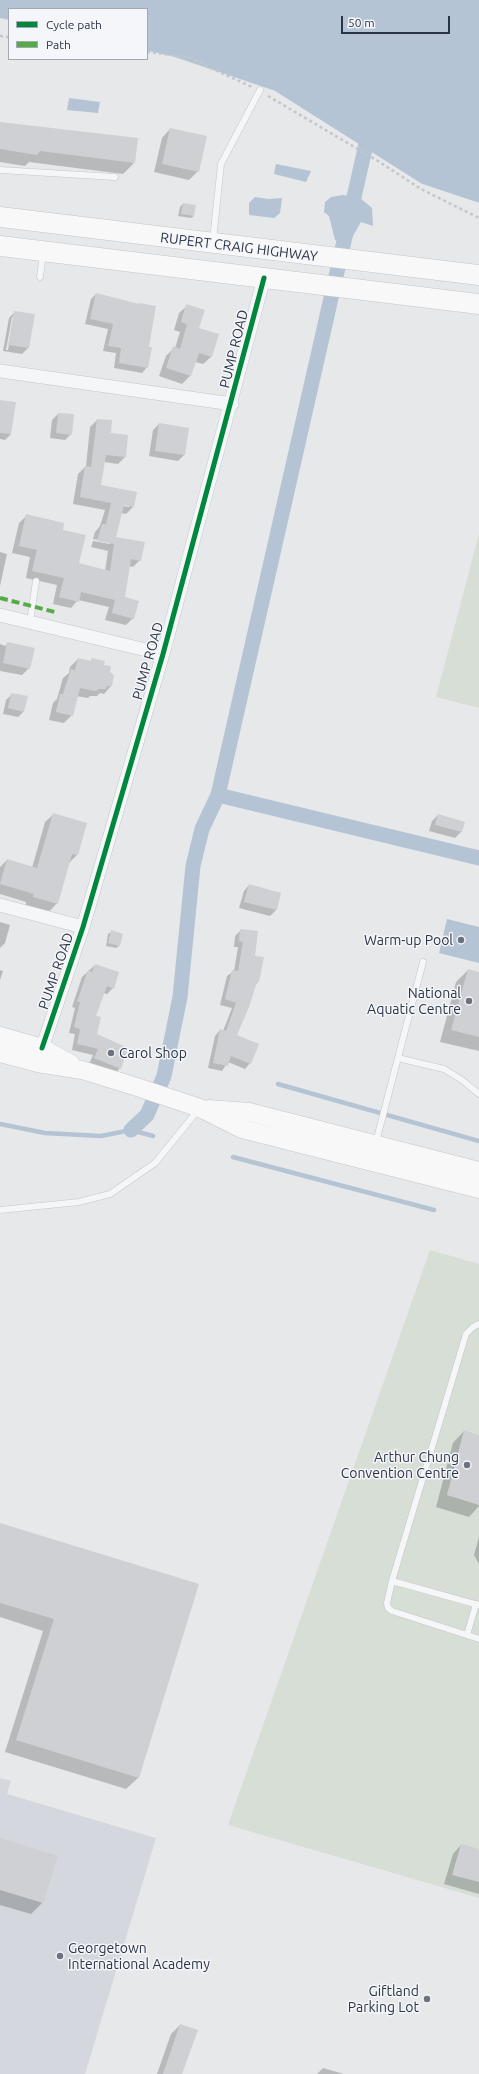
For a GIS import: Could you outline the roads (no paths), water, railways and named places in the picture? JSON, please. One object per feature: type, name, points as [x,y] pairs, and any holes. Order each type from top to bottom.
[{"type":"main road","name":"RUPERT CRAIG HIGHWAY","points":[[0,216],[479,275]]},
{"type":"main road","name":"RUPERT CRAIG HIGHWAY","points":[[0,246],[479,304]]},
{"type":"main road","points":[[0,1036],[42,1048],[86,1072]]},
{"type":"main road","points":[[0,1053],[38,1063],[86,1072],[195,1107],[242,1129],[479,1190]]},
{"type":"main road","points":[[195,1107],[249,1112],[376,1140],[479,1171]]},
{"type":"street","name":"PUMP ROAD","points":[[42,1048],[83,927],[164,654],[232,404],[264,278]]},
{"type":"street","points":[[0,371],[232,404]]},
{"type":"street","points":[[0,615],[164,654]]},
{"type":"street","points":[[0,905],[83,927]]},
{"type":"lane","points":[[213,243],[221,164],[260,90]]},
{"type":"lane","points":[[0,173],[0,170],[115,177]]},
{"type":"lane","points":[[40,277],[43,252]]},
{"type":"lane","points":[[30,622],[36,581]]},
{"type":"lane","points":[[376,1140],[422,962]]},
{"type":"lane","points":[[398,1058],[444,1069],[462,1080],[479,1094]]},
{"type":"lane","points":[[0,1210],[79,1202],[110,1194],[155,1163],[195,1107]]},
{"type":"lane","points":[[479,1324],[473,1326],[466,1334],[387,1602],[388,1608],[392,1611],[479,1638]]},
{"type":"lane","points":[[392,1581],[477,1604],[467,1635]]},
{"type":"water","points":[[0,0],[479,0],[479,195],[425,177],[278,84],[174,49],[148,43],[148,8],[8,8],[8,20],[0,18]]},
{"type":"water","points":[[69,98],[100,102],[98,113],[67,110]]},
{"type":"water","points":[[276,164],[311,171],[306,182],[274,174]]},
{"type":"water","points":[[343,195],[360,198],[372,208],[373,226],[361,222],[349,243],[335,240],[329,216],[324,212],[325,202],[331,197]]},
{"type":"water","points":[[255,197],[269,199],[282,198],[280,213],[274,218],[249,215],[249,203]]},
{"type":"water","name":"Warm-up Pool","points":[[447,919],[479,927],[479,963],[439,953]]},
{"type":"waterway","points":[[148,43],[174,49],[278,84],[425,177],[479,195]]},
{"type":"waterway","points":[[131,1130],[147,1115],[164,1076],[180,997],[193,866],[202,829],[218,795],[367,140]]},
{"type":"waterway","points":[[218,795],[479,858]]},
{"type":"waterway","points":[[278,1084],[479,1141]]},
{"type":"waterway","points":[[0,1124],[45,1133],[101,1136],[131,1130],[153,1136]]},
{"type":"waterway","points":[[233,1157],[434,1210]]},
{"type":"place","name":"Warm-up Pool","points":[[461,940]]},
{"type":"place","name":"National Aquatic Centre","points":[[469,1001]]},
{"type":"place","name":"Carol Shop","points":[[111,1053]]},
{"type":"place","name":"Arthur Chung Convention Centre","points":[[467,1465]]},
{"type":"place","name":"Georgetown International Academy","points":[[60,1956]]},
{"type":"place","name":"Giftland Parking Lot","points":[[427,1999]]}]
